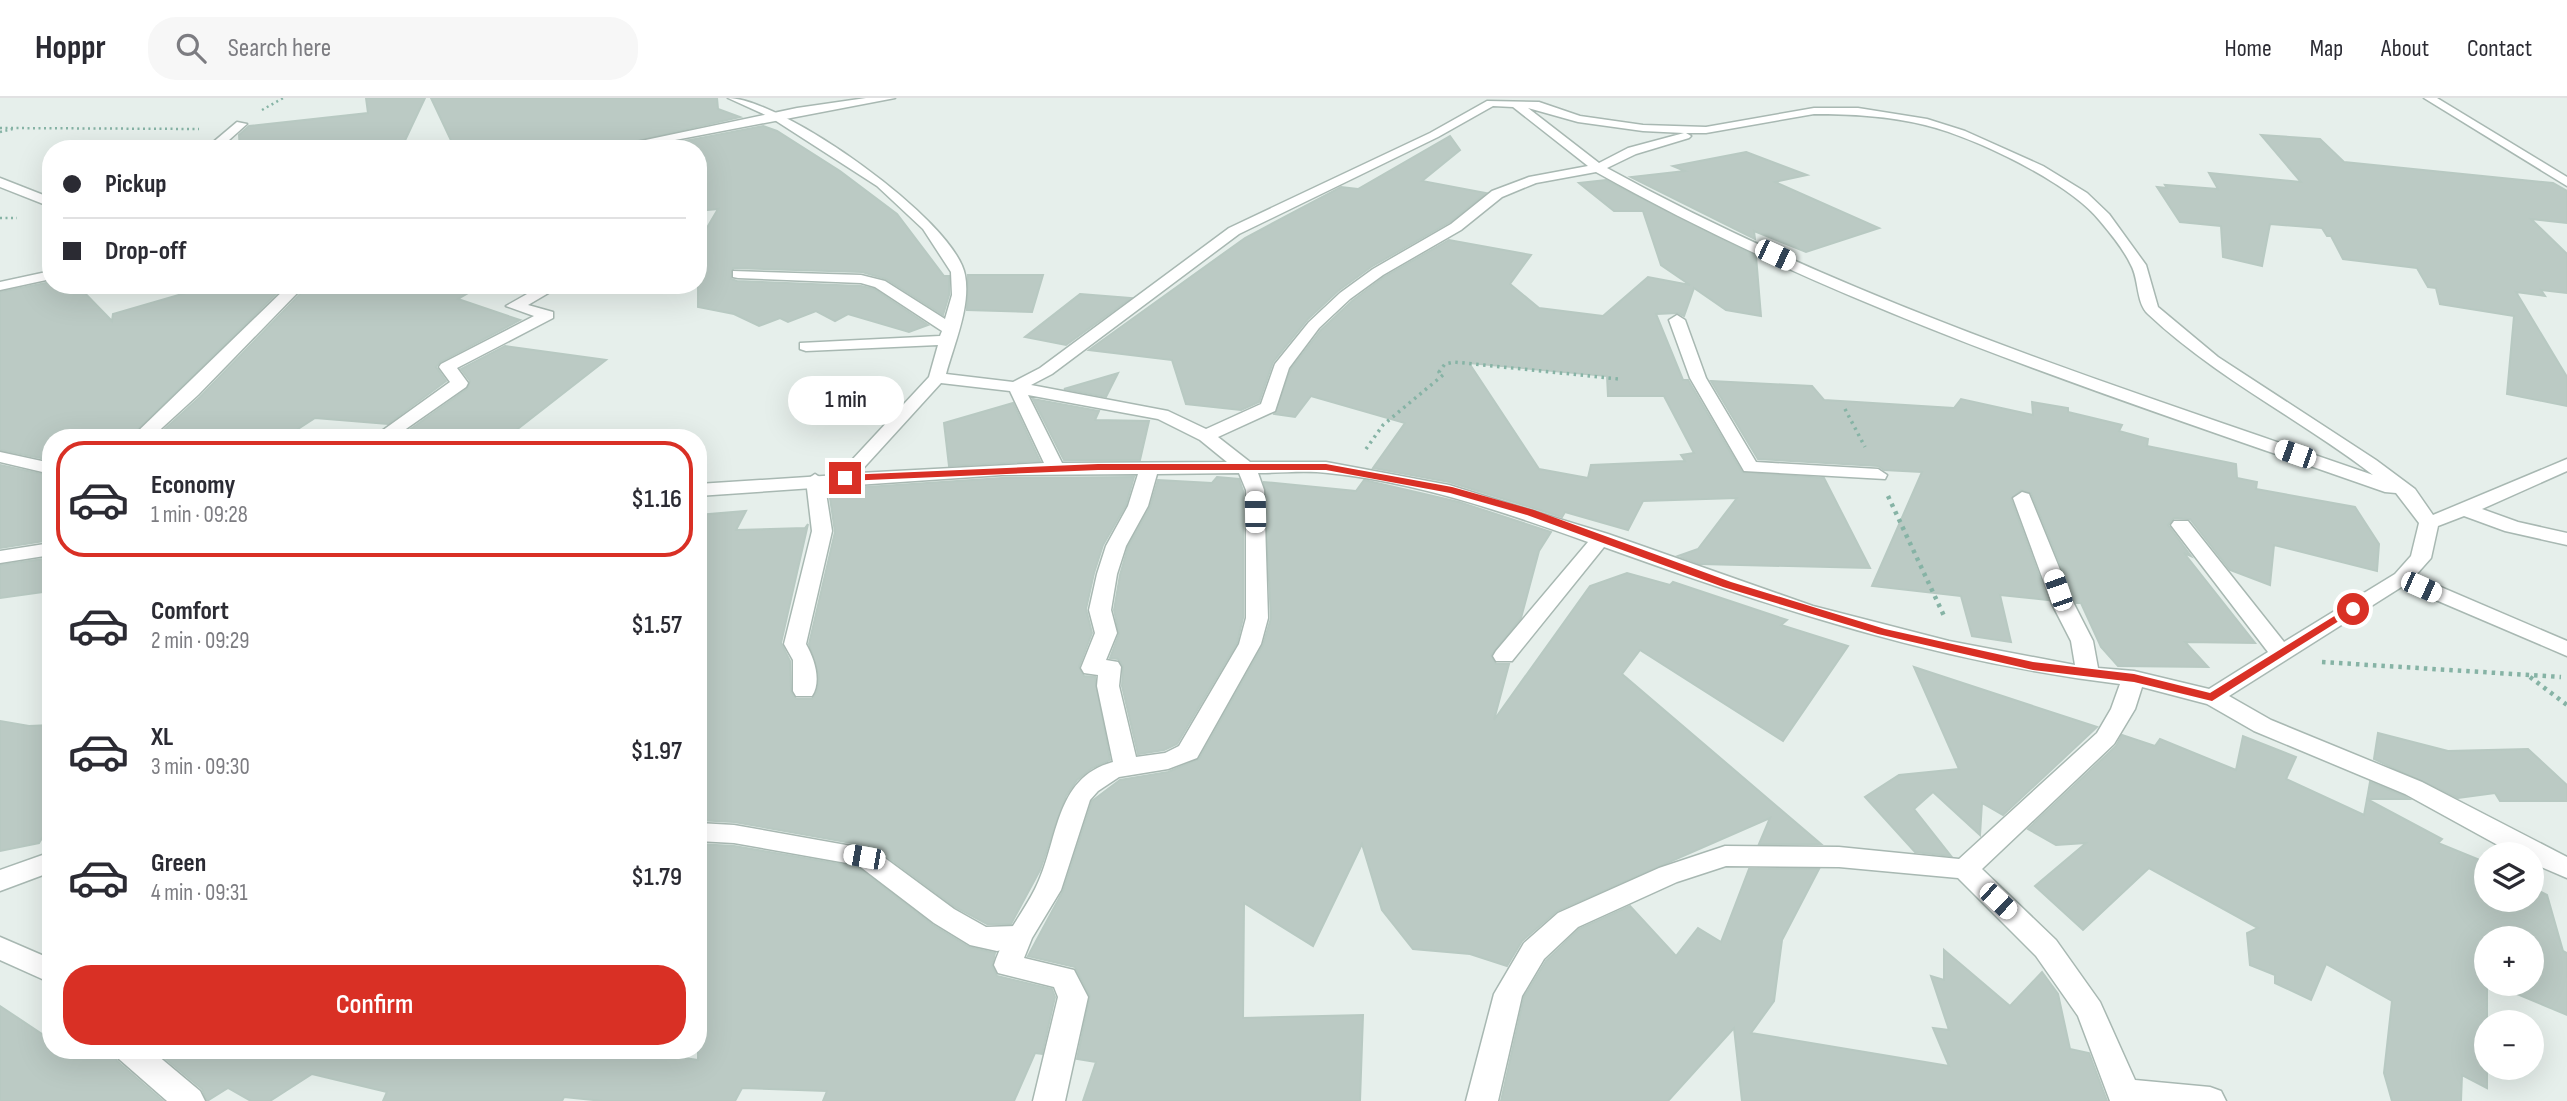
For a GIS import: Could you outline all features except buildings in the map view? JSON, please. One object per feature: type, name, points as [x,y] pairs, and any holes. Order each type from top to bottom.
[{"type":"street","points":[[733,98],[774,115],[881,183],[928,226],[943,246],[960,282],[937,378],[845,478]]},
{"type":"street","points":[[653,140],[774,115],[890,98]]},
{"type":"street","points":[[2429,98],[2567,182]]},
{"type":"street","points":[[1514,102],[1598,168],[1670,208],[1914,319],[1983,346],[2407,494]]},
{"type":"street","points":[[1016,387],[1046,371],[1234,231],[1434,135],[1491,103],[1539,105],[1577,119],[1706,130]]},
{"type":"street","points":[[1206,436],[1269,407],[1280,367],[1314,325],[1345,296],[1378,272],[1446,234],[1513,186],[1598,168],[1632,151],[1706,130],[1814,111],[1858,111],[1927,122],[1961,132],[2039,169],[2082,196],[2104,217],[2139,265],[2151,309],[2212,360],[2370,464],[2407,494],[2428,523],[2421,558],[2402,578],[2212,697]]},
{"type":"street","points":[[221,140],[236,127]]},
{"type":"street","points":[[0,182],[42,199]]},
{"type":"street","points":[[738,274],[861,279],[880,284],[948,335]]},
{"type":"street","points":[[0,286],[42,277]]},
{"type":"street","points":[[150,429],[289,294]]},
{"type":"street","points":[[394,429],[460,383],[447,368],[548,315],[514,306],[537,294]]},
{"type":"street","points":[[1677,320],[1698,379],[1750,467],[1878,475]]},
{"type":"street","points":[[806,345],[948,335]]},
{"type":"street","points":[[937,378],[1016,387],[1081,402],[1162,415],[1206,436],[1247,469],[1255,491],[1257,618],[1250,644],[1188,752],[1174,758],[1113,768],[1097,777],[1083,793],[1061,840],[1049,888],[1016,937],[1008,965],[1063,978],[1073,997],[1049,1101]]},
{"type":"street","points":[[1016,387],[1055,468]]},
{"type":"street","points":[[0,457],[42,467]]},
{"type":"street","points":[[2428,523],[2525,485],[2567,464]]},
{"type":"street","points":[[707,489],[845,478],[1055,468],[1326,467],[1351,470],[1452,491],[1530,513],[1806,611],[1957,648],[2088,674],[2134,678],[2212,697],[2245,717],[2394,778],[2518,847],[2567,868]]},
{"type":"street","points":[[1126,766],[1108,686],[1110,667],[1092,668],[1106,633],[1100,610],[1107,574],[1116,546],[1138,506],[1149,468]]},
{"type":"street","points":[[804,691],[804,660],[795,644],[822,531],[816,480]]},
{"type":"street","points":[[2022,498],[2063,604],[2082,642],[2088,674]]},
{"type":"street","points":[[2464,509],[2512,527],[2567,538]]},
{"type":"street","points":[[2181,526],[2281,654]]},
{"type":"street","points":[[1504,656],[1601,538]]},
{"type":"street","points":[[0,557],[42,550]]},
{"type":"street","points":[[2402,578],[2567,649]]},
{"type":"street","points":[[1965,869],[2106,738],[2123,709],[2134,678]]},
{"type":"street","points":[[707,832],[734,834],[864,857],[910,888],[944,916],[980,937],[997,940],[1016,937]]},
{"type":"street","points":[[1482,1101],[1508,994],[1534,951],[1568,920],[1668,875],[1725,856],[1839,857],[1965,869],[2046,948],[2076,990],[2090,1010],[2125,1096],[2210,1101]]},
{"type":"street","points":[[0,881],[42,865]]},
{"type":"street","points":[[0,948],[42,968]]},
{"type":"street","points":[[141,1059],[190,1101]]},
{"type":"path","points":[[0,130],[26,127],[236,127]]},
{"type":"path","points":[[1351,470],[1383,425],[1443,375],[1439,372],[1446,364],[1454,362],[1619,379]]},
{"type":"path","points":[[1846,410],[1938,600],[1957,648]]},
{"type":"path","points":[[2261,666],[2332,662],[2567,678]]},
{"type":"path","points":[[2529,676],[2567,705]]},
{"type":"route","points":[[845,478],[1098,467],[1326,467],[1351,470],[1452,491],[1530,513],[1806,611],[1882,632],[2033,666],[2134,678],[2212,697],[2353,609]]}]
